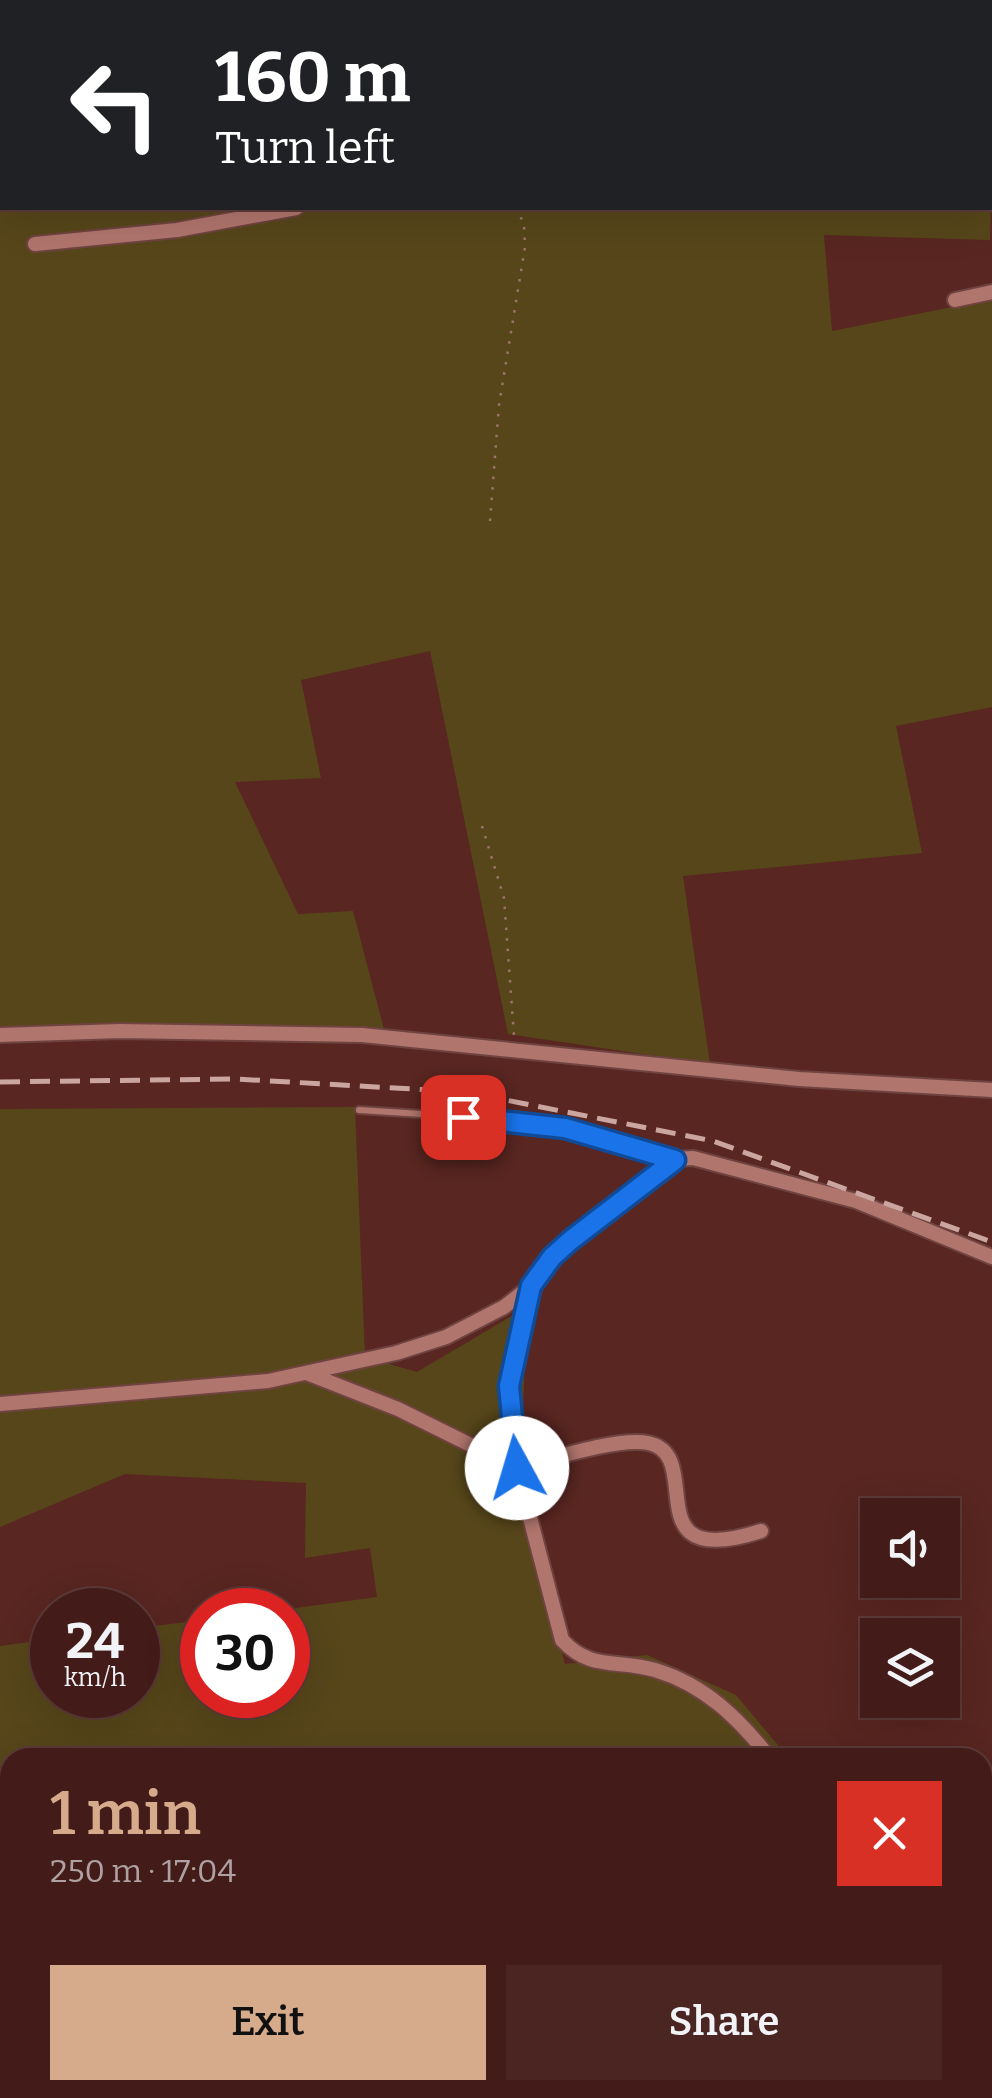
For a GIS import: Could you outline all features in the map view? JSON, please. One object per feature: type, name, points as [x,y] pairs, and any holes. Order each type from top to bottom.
[{"type":"street","points":[[35,244],[177,230],[285,210]]},
{"type":"street","points":[[955,300],[992,292]]},
{"type":"street","points":[[0,1035],[120,1031],[362,1034],[799,1079],[992,1090]]},
{"type":"street","points":[[0,1404],[268,1381],[309,1374],[446,1337],[480,1322],[531,1286],[552,1257],[571,1240],[675,1160],[694,1158],[856,1201],[992,1257]]},
{"type":"street","points":[[531,1286],[509,1386],[517,1468],[562,1640],[584,1659],[656,1670],[696,1687],[733,1715],[761,1748]]},
{"type":"street","points":[[309,1374],[398,1409],[517,1468],[611,1445],[648,1443],[659,1447],[672,1463],[679,1517],[686,1528],[713,1541],[761,1531]]},
{"type":"lane","points":[[359,1110],[546,1125],[611,1139],[675,1160]]},
{"type":"path","points":[[490,521],[499,405],[525,247],[524,224],[517,210]]},
{"type":"path","points":[[482,826],[504,898],[514,1048]]},
{"type":"shaded area","points":[[0,210],[991,210],[990,240],[824,235],[832,331],[992,299],[992,707],[896,726],[922,853],[683,876],[710,1064],[508,1034],[430,651],[301,680],[321,778],[235,782],[298,914],[353,911],[385,1033],[0,1034]]},
{"type":"shaded area","points":[[355,1107],[365,1357],[417,1372],[527,1307],[520,1484],[565,1664],[647,1655],[736,1695],[780,1748],[0,1748],[0,1646],[30,1642],[30,1718],[160,1718],[160,1625],[180,1623],[180,1718],[310,1718],[310,1606],[377,1597],[370,1548],[305,1558],[306,1483],[125,1474],[0,1527],[0,1109]]},
{"type":"railway","points":[[0,1082],[236,1079],[465,1092],[713,1141],[992,1242]]},
{"type":"route","points":[[463,1117],[565,1128],[675,1160],[571,1240],[552,1257],[531,1286],[509,1386],[517,1468]]}]
